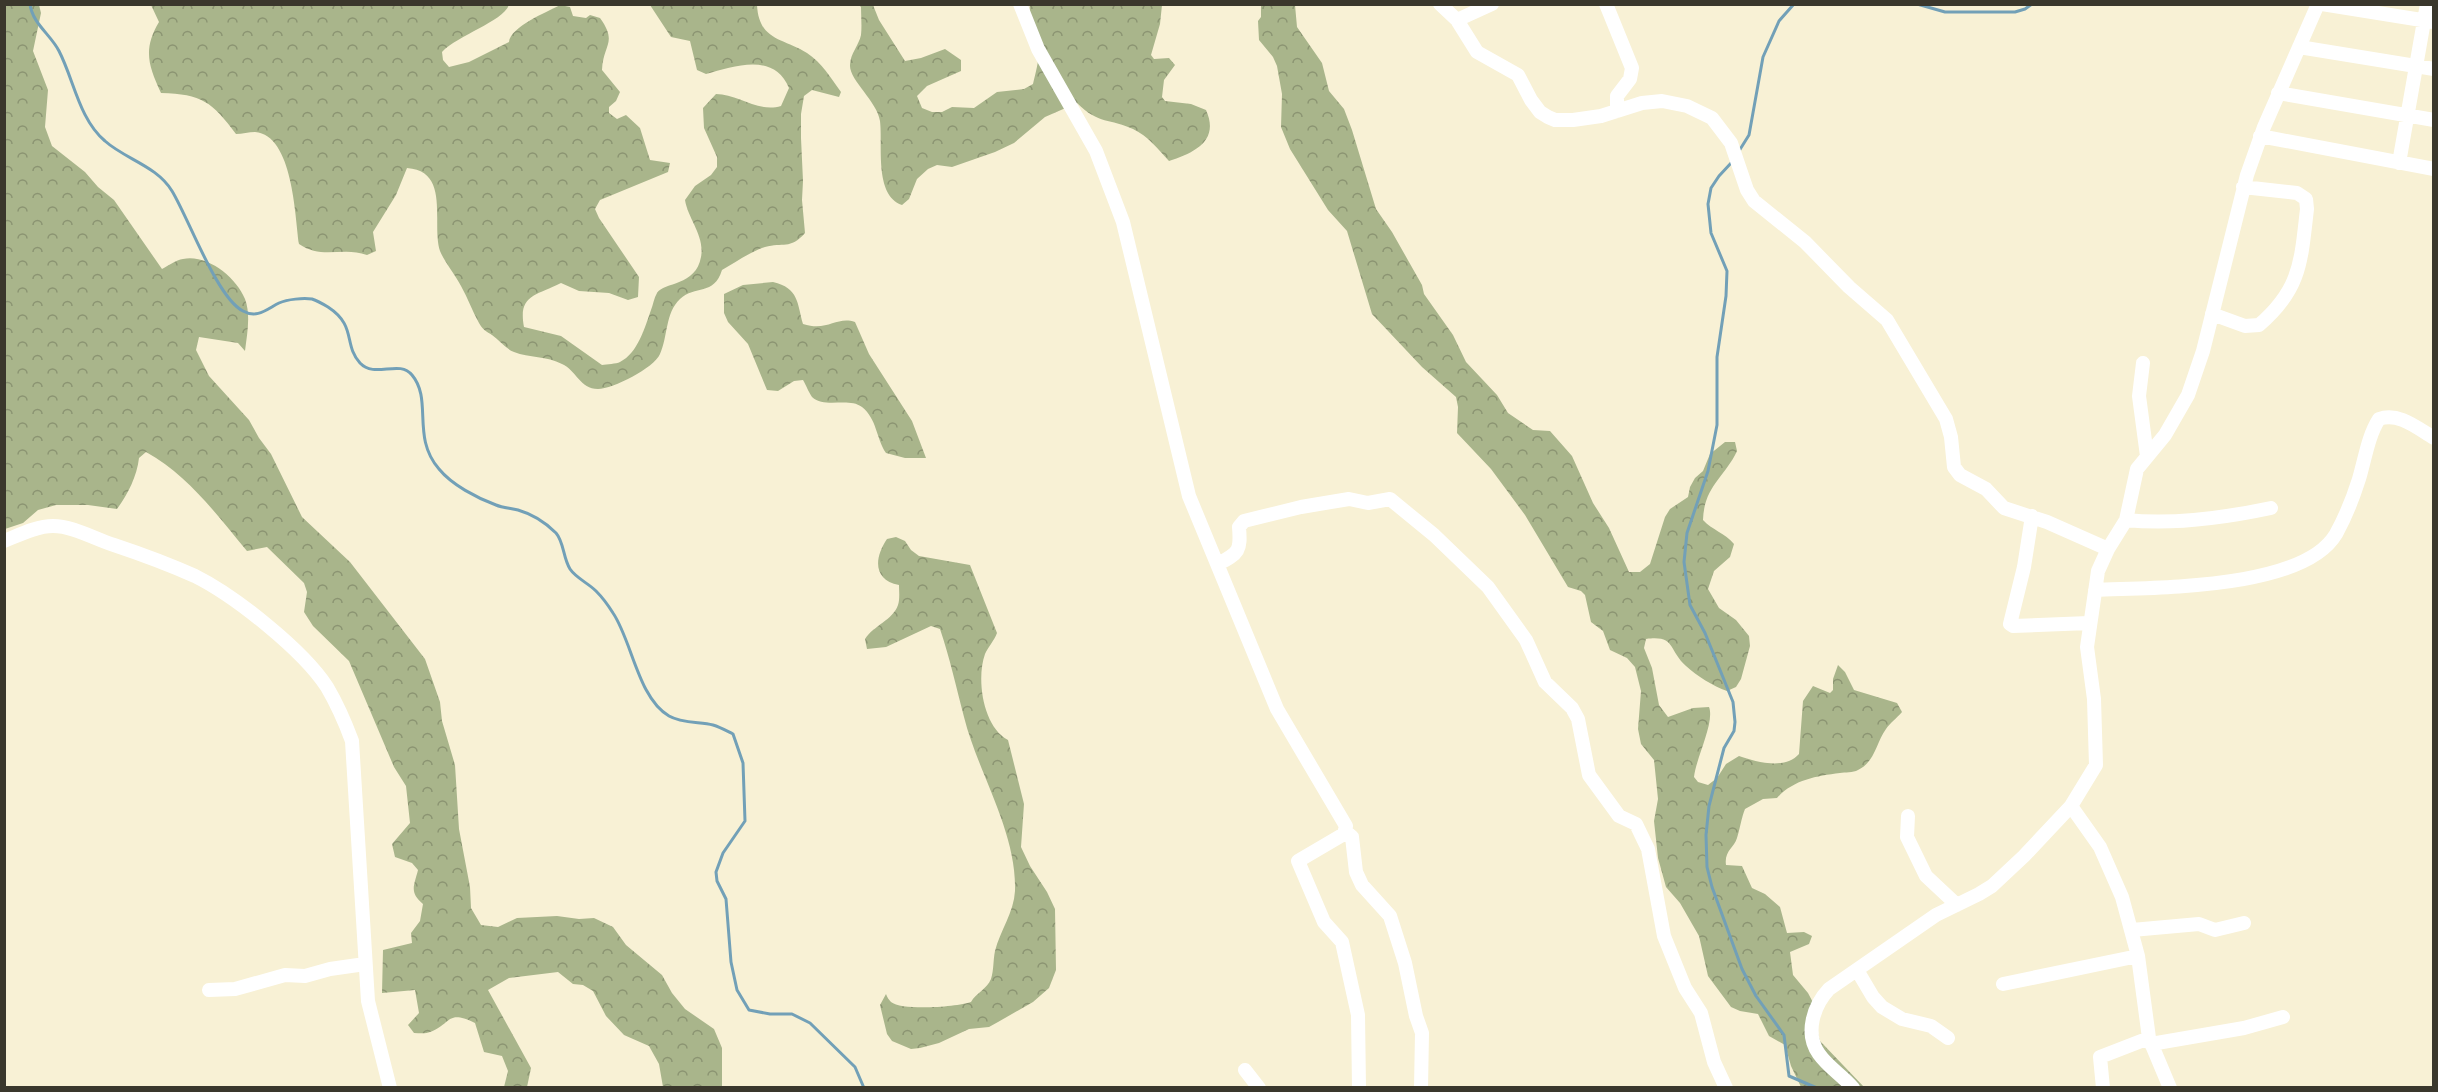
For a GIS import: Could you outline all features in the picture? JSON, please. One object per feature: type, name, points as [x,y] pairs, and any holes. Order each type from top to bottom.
[{"type":"street","points":[[1020,4],[1038,49],[1096,151],[1123,222],[1186,487],[1277,709],[1346,826],[1346,832]]},
{"type":"street","points":[[1440,4],[1457,20],[1477,52],[1518,75],[1531,100],[1548,117],[1555,120],[1574,120],[1642,103],[1662,101],[1687,106],[1712,118],[1731,143],[1739,169],[1754,201],[1805,242],[1849,287],[1887,320],[1946,419],[1952,437],[1953,463],[1956,471],[1986,489],[2004,508],[2032,516],[2108,549]]},
{"type":"street","points":[[1457,20],[1492,4]]},
{"type":"street","points":[[1606,4],[1632,68],[1630,79],[1617,96],[1617,111]]},
{"type":"street","points":[[1853,1088],[1818,1053],[1814,1042],[1812,1029],[1815,1007],[1822,996],[1829,988],[1936,915],[1992,886],[2071,806],[2096,765],[2094,699],[2087,647],[2098,571],[2108,549],[2126,520],[2134,476],[2141,462],[2165,435],[2188,395],[2212,314],[2243,186],[2278,93],[2320,4],[2429,22]]},
{"type":"street","points":[[2399,163],[2409,116],[2416,65],[2429,22],[2427,4]]},
{"type":"street","points":[[2299,47],[2433,69]]},
{"type":"street","points":[[2278,93],[2433,120]]},
{"type":"street","points":[[2260,136],[2433,169]]},
{"type":"street","points":[[2212,314],[2245,326],[2259,325],[2284,300],[2292,288],[2298,271],[2304,243],[2306,199],[2297,193],[2243,186]]},
{"type":"street","points":[[2144,363],[2139,396],[2147,456]]},
{"type":"street","points":[[2095,590],[2227,581],[2268,575],[2287,569],[2320,551],[2335,536],[2349,509],[2369,442],[2379,419],[2394,417],[2408,422],[2433,438]]},
{"type":"street","points":[[1218,564],[1235,555],[1239,549],[1239,527],[1244,521],[1301,507],[1349,499],[1368,503],[1390,499],[1434,535],[1488,587],[1526,640],[1545,682],[1568,704],[1578,718],[1589,775],[1619,816],[1636,824],[1648,849],[1664,936],[1680,977],[1701,1013],[1714,1062],[1726,1088]]},
{"type":"street","points":[[2126,520],[2170,522],[2241,514],[2271,508]]},
{"type":"street","points":[[2032,516],[2024,567],[2010,624],[2013,626],[2089,623]]},
{"type":"street","points":[[4,541],[52,526],[78,532],[197,578],[258,617],[293,649],[325,685],[342,714],[352,741],[370,1013],[390,1088]]},
{"type":"street","points":[[2071,806],[2100,847],[2122,897],[2138,956],[2150,1041],[2170,1088]]},
{"type":"street","points":[[1908,816],[1906,837],[1926,876],[1957,905]]},
{"type":"street","points":[[1346,832],[1298,861],[1324,922],[1342,942],[1358,1015],[1359,1088]]},
{"type":"street","points":[[1346,832],[1352,837],[1356,872],[1362,885],[1390,916],[1405,963],[1416,1016],[1422,1033],[1421,1088]]},
{"type":"street","points":[[2132,930],[2199,924],[2215,930],[2244,923]]},
{"type":"street","points":[[2003,984],[2138,956]]},
{"type":"street","points":[[209,990],[235,989],[285,975],[305,976],[330,969],[365,964]]},
{"type":"street","points":[[1857,970],[1873,998],[1882,1007],[1902,1019],[1931,1026],[1948,1038]]},
{"type":"street","points":[[2103,1088],[2100,1057],[2150,1041],[2244,1028],[2283,1017]]},
{"type":"street","points":[[1245,1070],[1258,1088]]},
{"type":"green space","points":[[4,5],[39,5],[41,13],[33,51],[48,90],[45,127],[52,146],[85,172],[114,200],[162,269],[180,260],[192,258],[202,260],[228,275],[241,291],[248,311],[245,351],[238,343],[199,337],[196,350],[209,376],[249,420],[271,454],[302,517],[350,562],[425,659],[440,702],[442,721],[455,765],[459,829],[470,887],[471,908],[481,925],[498,927],[517,918],[557,916],[579,919],[594,918],[613,927],[626,945],[662,975],[672,993],[685,1009],[714,1029],[722,1048],[722,1087],[663,1087],[659,1064],[649,1046],[624,1035],[606,1016],[593,991],[583,985],[573,984],[558,972],[509,978],[488,990],[531,1068],[527,1087],[504,1087],[508,1071],[502,1056],[484,1052],[475,1023],[459,1017],[450,1019],[430,1032],[414,1033],[408,1025],[419,1013],[415,990],[382,993],[383,950],[412,943],[411,933],[420,921],[423,904],[414,892],[418,870],[412,863],[395,857],[392,844],[410,823],[406,786],[394,767],[349,661],[313,626],[304,612],[307,592],[304,583],[267,547],[247,551],[201,496],[161,461],[146,452],[139,458],[131,485],[117,509],[88,505],[56,505],[38,510],[23,523],[5,529]]},
{"type":"green space","points":[[151,5],[509,5],[498,17],[442,52],[443,60],[449,67],[469,62],[509,42],[511,36],[522,26],[560,5],[570,7],[573,16],[586,18],[590,15],[600,18],[609,39],[602,70],[620,92],[616,101],[609,107],[609,113],[617,119],[626,115],[640,128],[650,160],[670,163],[668,172],[600,200],[595,209],[639,277],[638,297],[628,300],[609,293],[579,291],[561,283],[530,298],[526,302],[523,316],[524,327],[561,336],[602,365],[620,362],[632,352],[643,332],[657,293],[687,278],[698,266],[702,249],[701,242],[685,200],[695,186],[711,175],[717,167],[717,157],[704,128],[703,108],[716,94],[764,107],[781,106],[789,88],[782,77],[774,70],[764,66],[741,65],[706,74],[697,70],[690,41],[671,37],[650,5],[757,5],[762,26],[767,32],[807,53],[817,61],[841,92],[839,97],[812,90],[804,96],[801,138],[805,233],[790,244],[765,247],[748,254],[722,270],[714,284],[680,299],[669,318],[663,347],[656,360],[632,377],[613,386],[598,389],[582,383],[567,367],[556,361],[511,351],[482,327],[440,251],[434,188],[429,178],[421,171],[407,168],[396,195],[373,232],[376,251],[367,255],[324,252],[308,249],[299,244],[290,179],[285,161],[268,137],[255,132],[236,134],[220,114],[205,102],[187,95],[161,93],[149,57],[151,41],[159,22]]},
{"type":"green space","points":[[859,5],[873,5],[879,20],[905,61],[945,49],[961,60],[961,71],[927,86],[917,96],[922,108],[932,112],[942,112],[952,107],[974,108],[997,92],[1024,89],[1033,84],[1039,46],[1031,19],[1030,5],[1162,5],[1160,24],[1151,55],[1154,59],[1169,58],[1175,65],[1164,80],[1162,97],[1165,101],[1191,104],[1206,110],[1210,130],[1207,138],[1195,150],[1169,161],[1143,135],[1125,126],[1098,118],[1077,103],[1045,117],[1014,143],[995,152],[952,167],[937,165],[928,169],[917,179],[909,199],[902,205],[893,200],[884,181],[878,113],[851,71],[851,57],[861,35],[861,7]]},
{"type":"green space","points":[[1261,5],[1295,5],[1297,27],[1322,63],[1329,91],[1344,109],[1376,209],[1422,285],[1424,294],[1453,335],[1466,362],[1497,395],[1508,413],[1533,430],[1550,431],[1572,456],[1593,503],[1609,528],[1629,572],[1640,572],[1650,564],[1665,517],[1670,509],[1688,497],[1690,487],[1703,471],[1710,454],[1725,442],[1735,442],[1737,451],[1711,490],[1704,508],[1703,520],[1734,544],[1730,557],[1714,571],[1708,589],[1719,608],[1736,620],[1749,636],[1750,646],[1741,679],[1736,687],[1727,691],[1711,684],[1690,670],[1670,645],[1662,639],[1646,639],[1644,648],[1652,668],[1659,705],[1668,717],[1693,708],[1709,707],[1707,731],[1695,769],[1694,777],[1698,782],[1708,785],[1717,778],[1726,764],[1739,756],[1762,762],[1778,763],[1793,759],[1799,754],[1803,701],[1813,686],[1830,693],[1833,690],[1833,679],[1838,665],[1845,672],[1854,690],[1897,703],[1902,712],[1886,729],[1872,757],[1864,767],[1854,772],[1806,780],[1790,787],[1777,798],[1763,799],[1745,809],[1737,838],[1726,860],[1726,865],[1742,866],[1752,888],[1765,894],[1780,907],[1787,933],[1804,932],[1812,936],[1809,944],[1790,952],[1793,975],[1808,993],[1818,1012],[1817,1030],[1820,1041],[1864,1087],[1801,1087],[1791,1066],[1785,1045],[1769,1036],[1758,1014],[1731,1007],[1708,976],[1699,936],[1680,903],[1666,887],[1658,858],[1654,821],[1658,799],[1654,760],[1641,744],[1638,729],[1641,691],[1635,667],[1627,658],[1610,650],[1603,631],[1591,622],[1585,595],[1581,591],[1568,587],[1525,515],[1491,469],[1457,433],[1456,397],[1422,367],[1372,314],[1347,231],[1328,210],[1290,149],[1281,127],[1282,94],[1277,66],[1273,57],[1259,40],[1258,21],[1261,17]]},
{"type":"green space","points":[[773,282],[788,288],[796,297],[803,324],[819,326],[842,321],[855,322],[869,354],[912,421],[926,458],[905,458],[886,453],[871,417],[862,407],[850,403],[830,403],[817,400],[812,397],[803,380],[794,381],[778,391],[767,390],[748,344],[728,322],[724,313],[724,294],[743,285]]},
{"type":"green space","points":[[896,537],[905,541],[919,556],[970,565],[997,633],[982,664],[984,702],[993,725],[999,734],[1008,740],[1024,804],[1021,847],[1055,909],[1056,970],[1049,988],[1033,1002],[989,1027],[969,1029],[939,1043],[911,1049],[892,1041],[887,1034],[880,1005],[886,994],[891,1002],[906,1006],[942,1007],[971,1002],[991,979],[995,951],[1012,906],[1015,891],[1010,847],[996,803],[970,738],[940,629],[931,626],[886,647],[867,649],[865,639],[892,615],[899,603],[899,585],[884,578],[878,567],[880,554],[887,539]]},
{"type":"waterway","points":[[30,4],[34,17],[56,45],[89,122],[105,141],[166,182],[204,257],[223,291],[233,303],[243,311],[257,314],[279,303],[296,299],[312,299],[328,307],[343,321],[352,349],[360,363],[373,369],[400,369],[412,375],[421,396],[426,444],[439,469],[458,486],[473,495],[499,506],[528,514],[552,529],[561,541],[570,569],[596,591],[613,613],[643,683],[658,708],[674,718],[713,725],[733,734],[743,763],[745,821],[723,853],[716,872],[717,881],[726,899],[731,962],[737,990],[749,1010],[770,1014],[792,1014],[810,1023],[855,1067],[864,1088]]},
{"type":"waterway","points":[[1739,151],[1749,135],[1763,57],[1779,21],[1794,4]]},
{"type":"waterway","points":[[1917,4],[1945,12],[2015,12],[2032,4]]},
{"type":"waterway","points":[[1732,162],[1711,188],[1708,204],[1711,233],[1727,271],[1726,296],[1717,357],[1717,425],[1708,471],[1687,533],[1684,562],[1690,605],[1705,633],[1733,702],[1735,722],[1734,731],[1724,748],[1709,806],[1706,835],[1707,867],[1742,969],[1756,996],[1784,1035],[1789,1076],[1817,1088]]}]
